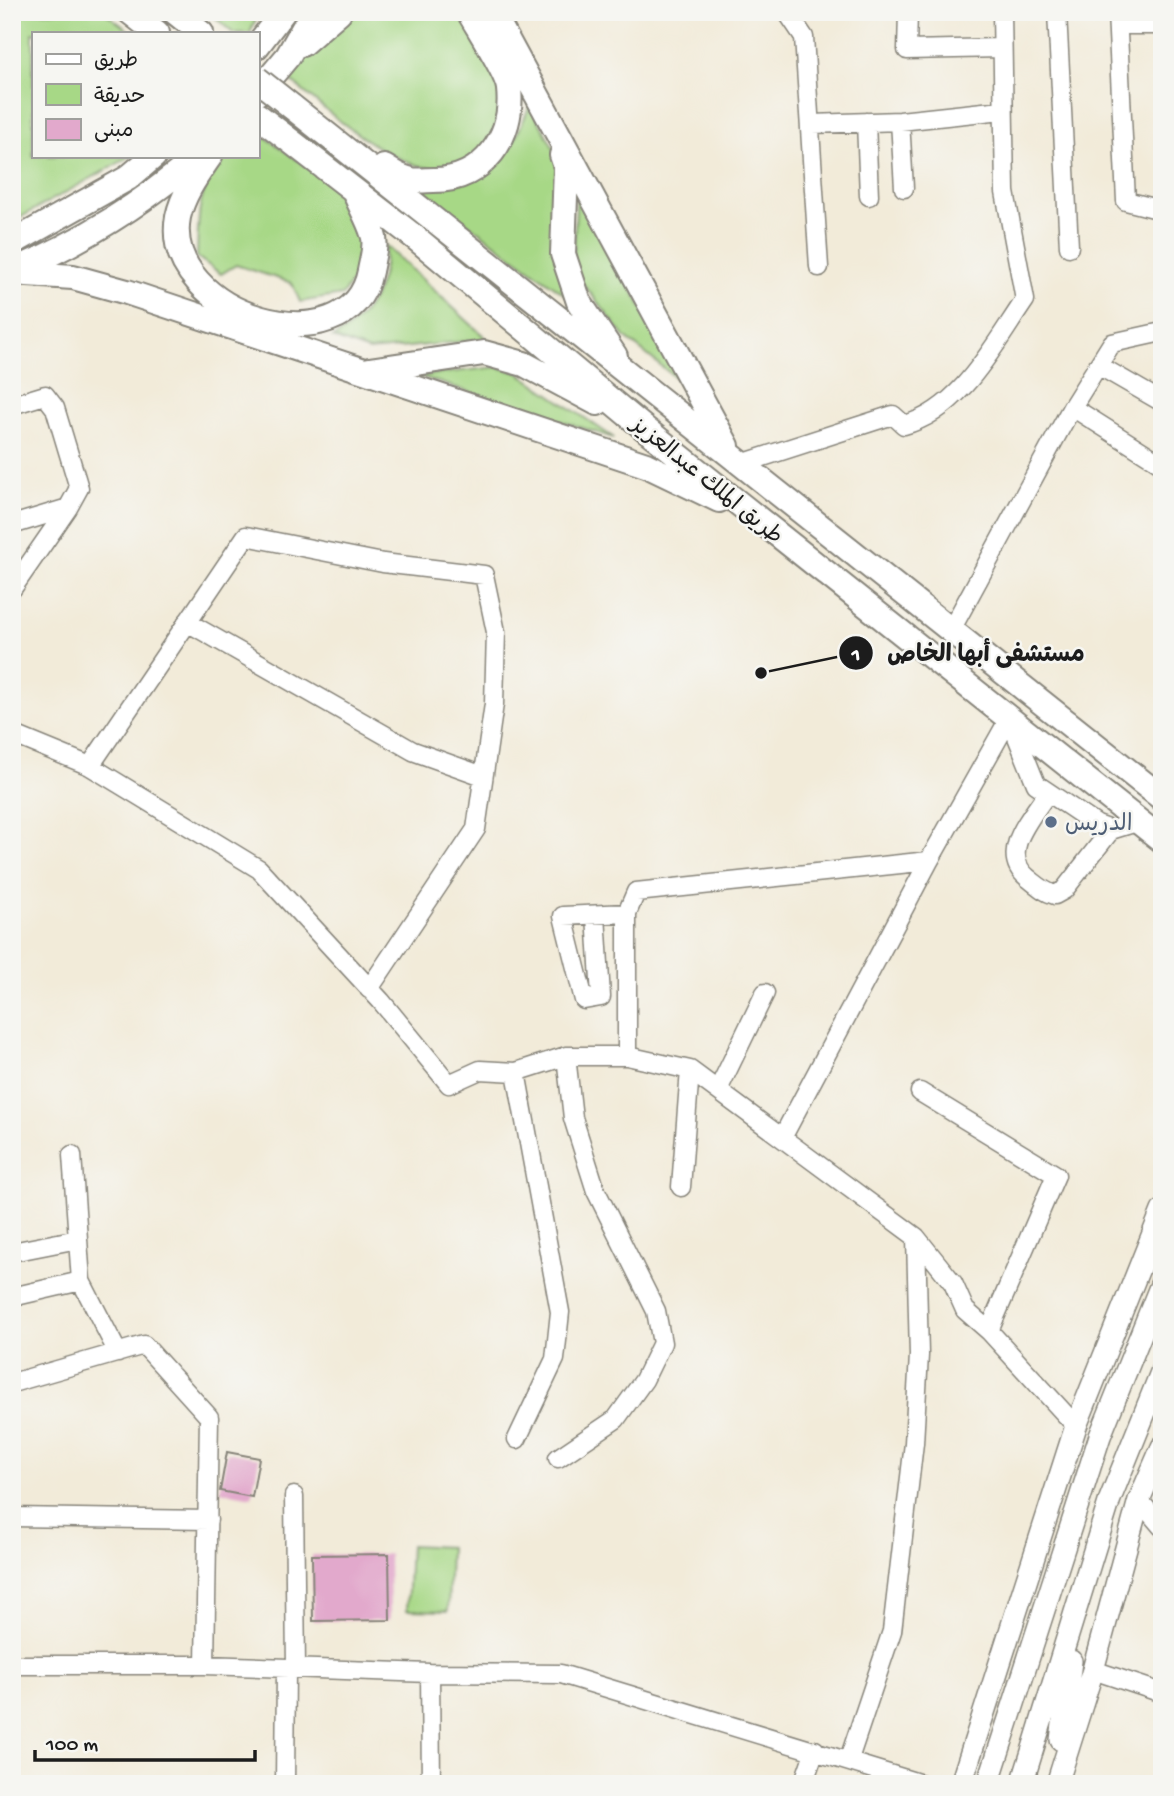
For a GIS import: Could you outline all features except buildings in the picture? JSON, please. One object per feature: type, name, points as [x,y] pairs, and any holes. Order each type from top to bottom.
[{"type":"highway","points":[[130,12],[156,32]]},
{"type":"highway","points":[[175,12],[200,32]]},
{"type":"highway","points":[[259,43],[282,12]]},
{"type":"highway","points":[[288,57],[313,12]]},
{"type":"highway","points":[[259,91],[288,57],[339,12]]},
{"type":"highway","points":[[338,143],[409,180],[449,180],[470,174],[488,159],[500,139],[508,116],[510,86],[470,12]]},
{"type":"highway","points":[[492,12],[548,119],[738,461]]},
{"type":"highway","name":"طريق الملك عبدالعزيز","points":[[259,81],[1162,798]]},
{"type":"highway","points":[[548,119],[566,167],[563,254],[579,302],[629,377]]},
{"type":"highway","name":"طريق الملك عبدالعزيز","points":[[264,121],[354,191],[644,428],[1162,840]]},
{"type":"highway","points":[[12,243],[128,178],[152,158]]},
{"type":"highway","points":[[12,272],[54,254],[134,204],[195,158]]},
{"type":"highway","points":[[209,158],[188,189],[178,218],[178,242],[189,267],[205,289],[227,307],[286,326],[320,322],[340,311],[359,298],[369,279],[374,236],[354,191]]},
{"type":"highway","points":[[12,272],[73,277],[365,370],[646,465],[756,517]]},
{"type":"highway","points":[[365,370],[484,353],[524,364],[644,428]]},
{"type":"main road","points":[[961,1784],[1076,1426],[1162,1211]]},
{"type":"main road","points":[[988,1784],[1100,1436],[1162,1282]]},
{"type":"main road","points":[[1022,1784],[1110,1499],[1162,1370]]},
{"type":"main road","points":[[1056,1784],[1093,1670],[1139,1500],[1162,1447]]},
{"type":"main road","points":[[980,1729],[1053,1584]]},
{"type":"main road","points":[[1056,1784],[1079,1602]]},
{"type":"street","points":[[787,12],[804,37],[812,124],[819,267]]},
{"type":"street","points":[[908,12],[907,50],[1002,48]]},
{"type":"street","points":[[738,461],[893,415],[904,425],[923,420],[945,405],[979,364],[1025,300],[1005,192],[1002,12]]},
{"type":"street","points":[[1057,12],[1069,247]]},
{"type":"street","points":[[1162,25],[1118,19],[1126,201],[1162,210]]},
{"type":"street","points":[[812,124],[900,121],[1002,110]]},
{"type":"street","points":[[900,121],[904,188]]},
{"type":"street","points":[[866,122],[869,196]]},
{"type":"street","points":[[951,630],[1072,407],[1112,343],[1162,332]]},
{"type":"street","points":[[1098,365],[1162,402]]},
{"type":"street","points":[[12,405],[46,395],[55,408],[79,488],[12,589]]},
{"type":"street","points":[[1072,407],[1162,464]]},
{"type":"street","points":[[12,525],[68,508]]},
{"type":"street","points":[[90,766],[246,536],[383,563],[484,575],[496,632],[494,704],[476,829],[369,989]]},
{"type":"street","points":[[187,622],[413,751],[483,776]]},
{"type":"street","points":[[1009,719],[1036,784],[1097,825],[1111,830]]},
{"type":"street","points":[[782,1138],[929,861],[1009,719]]},
{"type":"street","points":[[12,734],[90,766],[259,869],[369,989],[449,1084],[480,1070],[516,1072],[566,1056],[627,1056],[690,1070],[916,1237],[953,1283],[965,1310],[989,1331],[1076,1426]]},
{"type":"street","points":[[1048,792],[1019,837],[1013,856],[1017,869],[1045,892],[1055,895],[1064,890],[1111,830],[1137,822]]},
{"type":"street","points":[[627,1056],[627,913],[636,892],[929,861]]},
{"type":"street","points":[[596,915],[627,913]]},
{"type":"street","points":[[718,1090],[765,993]]},
{"type":"street","points":[[558,1458],[616,1419],[644,1380],[662,1343],[656,1311],[596,1191],[573,1118],[566,1056]]},
{"type":"street","points":[[681,1187],[690,1070]]},
{"type":"street","points":[[516,1072],[560,1312],[555,1359],[517,1439]]},
{"type":"street","points":[[920,1092],[1056,1175],[989,1331]]},
{"type":"street","points":[[72,1155],[81,1281],[118,1353]]},
{"type":"street","points":[[849,1759],[892,1631],[914,1443],[919,1367],[916,1237]]},
{"type":"street","points":[[12,1252],[78,1239]]},
{"type":"street","points":[[12,1297],[81,1281]]},
{"type":"street","points":[[12,1383],[144,1345],[209,1418],[205,1665]]},
{"type":"street","points":[[285,1784],[291,1668],[294,1496]]},
{"type":"street","points":[[1139,1500],[1162,1527]]},
{"type":"street","points":[[12,1517],[208,1520]]},
{"type":"street","points":[[12,1665],[205,1665],[430,1673],[561,1674],[849,1759],[922,1784]]},
{"type":"street","points":[[1093,1670],[1162,1693]]},
{"type":"street","points":[[430,1673],[432,1784]]},
{"type":"street","points":[[803,1784],[815,1749]]},
{"type":"green space","points":[[12,12],[104,12],[131,32],[32,32],[32,158],[127,158],[12,222]]},
{"type":"green space","points":[[209,12],[259,12],[250,32],[232,32]]},
{"type":"green space","points":[[346,12],[462,12],[506,90],[493,132],[479,153],[458,167],[433,169],[406,161],[379,148],[352,130],[287,78],[326,28]]},
{"type":"green space","points":[[530,105],[559,158],[567,296],[418,187],[463,182],[491,170],[511,146]]},
{"type":"green space","points":[[259,132],[347,196],[360,231],[361,254],[356,276],[342,295],[300,302],[292,283],[236,265],[221,274],[197,257],[203,194],[219,158],[259,158]]},
{"type":"green space","points":[[577,184],[681,382],[626,338],[573,271]]},
{"type":"green space","points":[[385,245],[487,339],[369,351],[333,338],[356,321],[373,299],[383,274]]},
{"type":"green space","points":[[497,367],[519,373],[614,438],[419,376]]},
{"type":"green space","points":[[410,1545],[450,1547],[448,1611],[407,1610]]},
{"type":"place","name":"مستشفى أبها الخاص","points":[[761,673]]},
{"type":"place","name":"الدريس","points":[[1051,822]]}]
